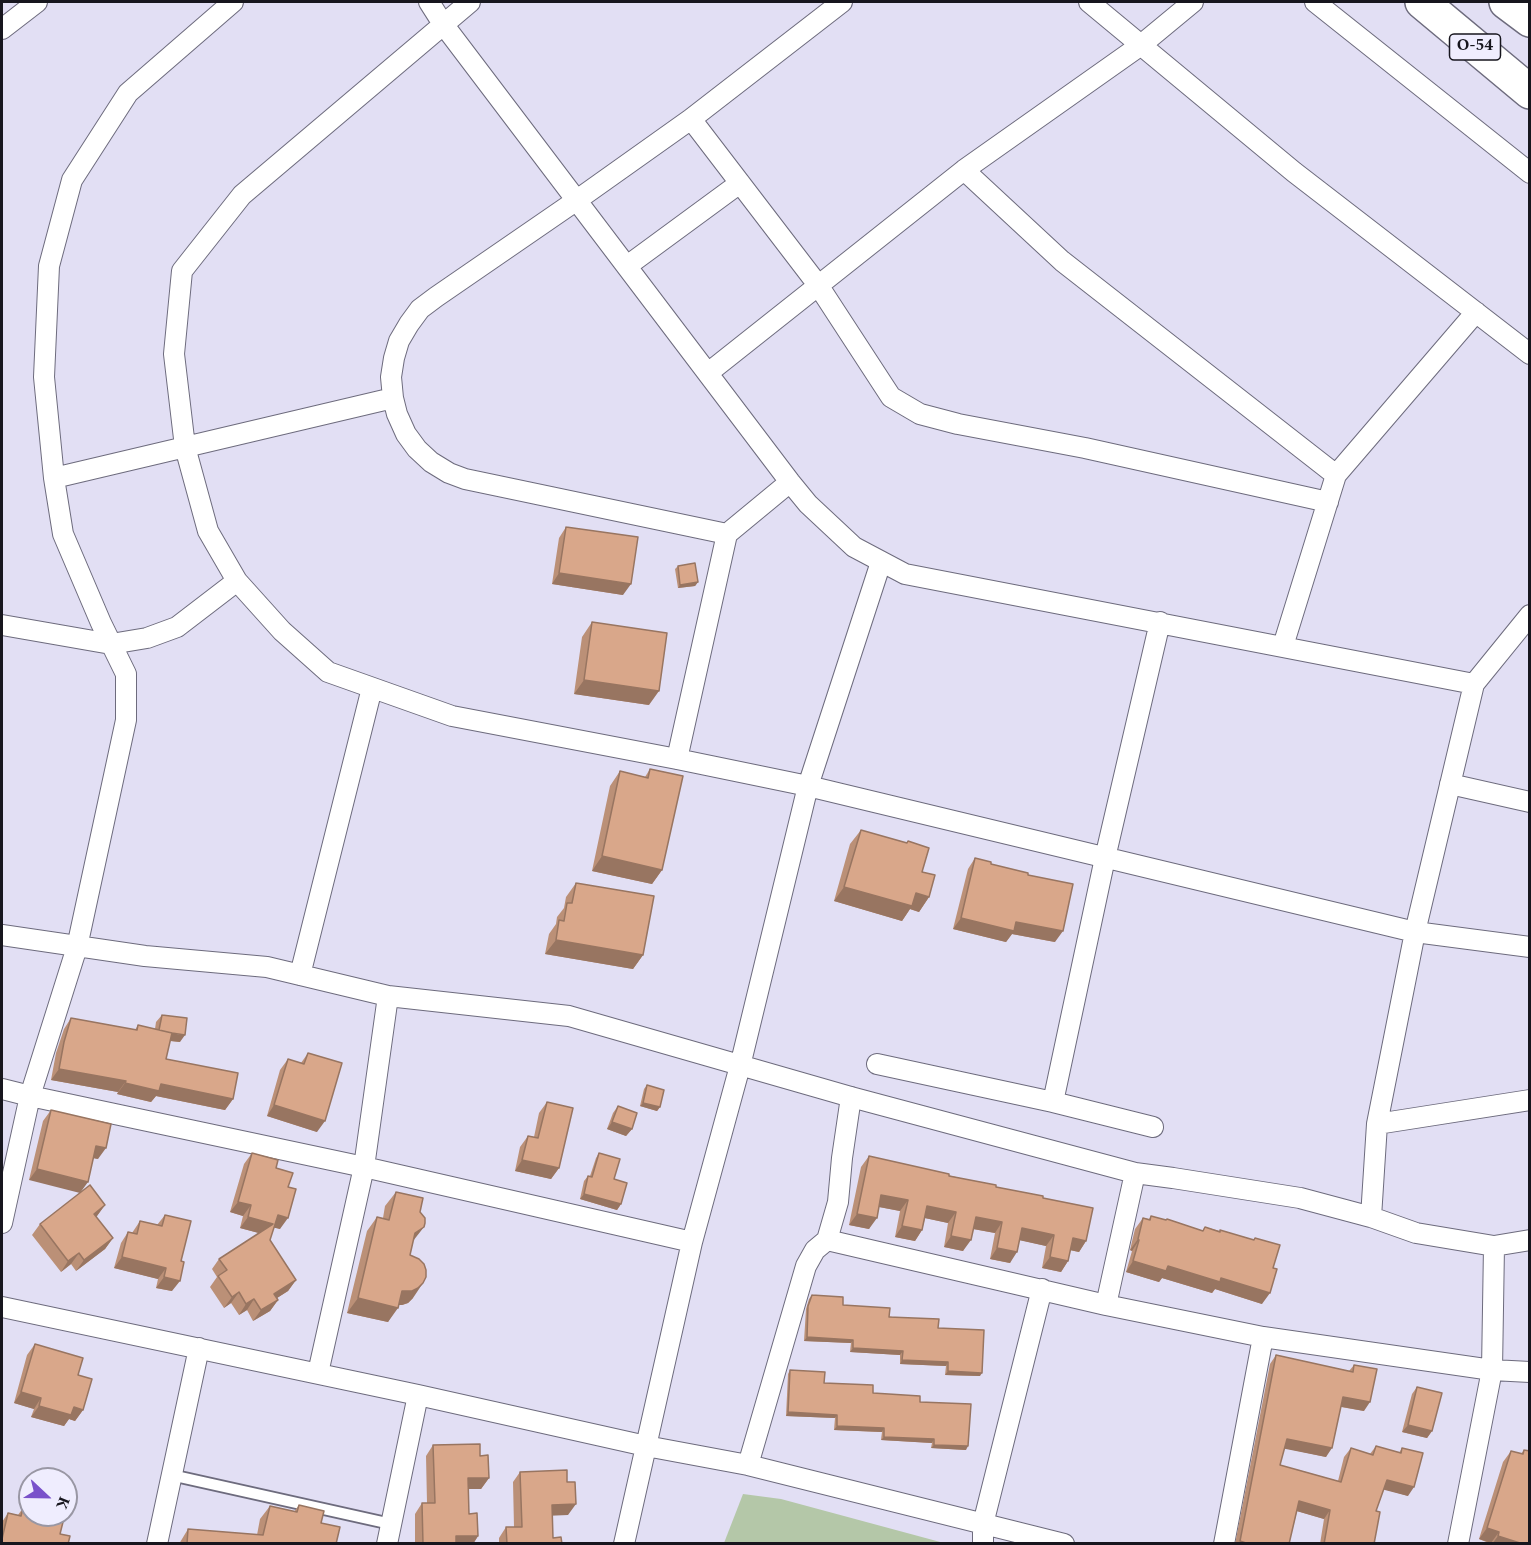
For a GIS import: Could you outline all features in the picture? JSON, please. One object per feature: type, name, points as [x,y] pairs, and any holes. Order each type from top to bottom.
[{"type":"highway","name":"O-54","points":[[1422,2],[1530,92]]},
{"type":"highway","points":[[1506,2],[1530,20]]},
{"type":"street","points":[[2,29],[37,2]]},
{"type":"street","points":[[2,1222],[30,1096],[77,946],[126,720],[126,674],[101,623],[63,534],[54,478],[44,377],[49,266],[72,180],[128,93],[233,2]]},
{"type":"street","points":[[429,2],[443,24],[790,482],[808,504],[854,547],[905,574],[1474,684]]},
{"type":"street","points":[[470,2],[242,195],[182,271],[174,354],[185,447],[208,531],[237,582],[282,631],[328,672],[452,716],[808,786],[1415,932],[1530,947]]},
{"type":"street","points":[[727,534],[465,479],[449,473],[431,462],[406,434],[393,398],[391,378],[394,358],[399,341],[420,309],[691,119],[842,2]]},
{"type":"street","points":[[1089,2],[1294,172],[1530,354]]},
{"type":"street","points":[[708,373],[964,170],[1141,45],[1193,2]]},
{"type":"street","points":[[1315,2],[1530,173]]},
{"type":"street","points":[[691,119],[818,285],[891,397],[920,414],[958,424],[1085,448],[1328,502]]},
{"type":"street","points":[[964,170],[1062,261],[1336,475]]},
{"type":"street","points":[[627,266],[740,183]]},
{"type":"street","points":[[1283,646],[1336,475],[1476,312]]},
{"type":"street","points":[[54,478],[393,398]]},
{"type":"street","points":[[677,759],[727,534],[790,482]]},
{"type":"street","points":[[624,1544],[692,1242],[740,1066],[808,786],[881,562]]},
{"type":"street","points":[[2,626],[111,644],[147,638],[177,627],[237,582]]},
{"type":"street","points":[[1371,1217],[1377,1124],[1415,932],[1474,684],[1530,615]]},
{"type":"street","points":[[1053,1102],[1105,858],[1160,622]]},
{"type":"street","points":[[300,975],[372,688]]},
{"type":"street","points":[[1450,784],[1530,802]]},
{"type":"street","points":[[2,935],[145,956],[267,967],[388,996],[569,1016],[851,1097],[1135,1173],[1300,1198],[1371,1217],[1416,1233],[1494,1246],[1530,1240]]},
{"type":"street","points":[[318,1373],[364,1167],[388,996]]},
{"type":"street","points":[[877,1064],[1053,1102],[1153,1127]]},
{"type":"street","points":[[2,1089],[364,1167],[692,1242]]},
{"type":"street","points":[[748,1465],[806,1266],[815,1250],[827,1240],[838,1203],[851,1097]]},
{"type":"street","points":[[1377,1124],[1530,1100]]},
{"type":"street","points":[[1106,1305],[1135,1173]]},
{"type":"street","points":[[827,1240],[1106,1305],[1263,1337],[1492,1370],[1530,1372]]},
{"type":"street","points":[[1458,1544],[1492,1370],[1494,1246]]},
{"type":"street","points":[[983,1534],[1042,1289]]},
{"type":"street","points":[[2,1307],[318,1373],[646,1446],[748,1465],[983,1534],[1064,1544]]},
{"type":"street","points":[[1224,1544],[1263,1337]]},
{"type":"street","points":[[157,1544],[199,1348]]},
{"type":"street","points":[[387,1544],[418,1395]]},
{"type":"lane","points":[[171,1474],[391,1524]]},
{"type":"green space","points":[[743,1494],[781,1499],[944,1543],[724,1543]]},
{"type":"building","points":[[566,527],[638,537],[631,584],[559,573]]},
{"type":"building","points":[[695,563],[698,582],[680,585],[678,566]]},
{"type":"building","points":[[592,622],[667,633],[659,691],[584,680]]},
{"type":"building","points":[[650,769],[683,776],[662,870],[602,856],[620,771],[648,778]]},
{"type":"building","points":[[861,830],[929,848],[922,872],[935,875],[929,897],[916,893],[912,906],[844,887]]},
{"type":"building","points":[[975,858],[1028,873],[1028,875],[1073,884],[1063,931],[1016,922],[1014,931],[961,918]]},
{"type":"building","points":[[576,883],[654,896],[643,955],[556,940],[559,920],[564,921],[567,903],[572,903]]},
{"type":"building","points":[[162,1015],[187,1018],[185,1035],[159,1030]]},
{"type":"building","points":[[71,1018],[137,1030],[138,1025],[172,1033],[166,1059],[238,1073],[233,1099],[161,1084],[159,1091],[125,1083],[126,1081],[59,1069]]},
{"type":"building","points":[[308,1053],[342,1063],[325,1121],[274,1105],[288,1059],[304,1064]]},
{"type":"building","points":[[647,1085],[664,1090],[660,1107],[643,1103]]},
{"type":"building","points":[[547,1102],[573,1108],[559,1168],[522,1160],[528,1136],[538,1138]]},
{"type":"building","points":[[618,1106],[637,1113],[632,1129],[612,1122]]},
{"type":"building","points":[[51,1110],[111,1124],[106,1148],[96,1146],[88,1182],[37,1169]]},
{"type":"building","points":[[252,1153],[278,1160],[276,1168],[293,1173],[288,1187],[296,1189],[288,1218],[278,1215],[270,1240],[296,1280],[274,1294],[278,1300],[261,1310],[254,1299],[246,1304],[239,1292],[232,1297],[218,1276],[227,1270],[219,1259],[273,1224],[248,1217],[251,1205],[238,1202]]},
{"type":"building","points":[[599,1153],[620,1159],[614,1179],[627,1183],[621,1204],[584,1194],[588,1176],[592,1177]]},
{"type":"building","points":[[869,1156],[1093,1208],[1086,1241],[1073,1238],[1068,1261],[1050,1257],[1054,1235],[1022,1228],[1017,1252],[997,1248],[1002,1222],[976,1217],[971,1240],[951,1236],[956,1212],[927,1206],[922,1230],[902,1226],[908,1200],[881,1195],[877,1218],[857,1214]]},
{"type":"building","points":[[90,1185],[105,1205],[94,1214],[113,1238],[84,1260],[79,1253],[68,1261],[40,1224]]},
{"type":"building","points":[[396,1192],[423,1198],[420,1212],[425,1218],[425,1223],[424,1227],[415,1233],[410,1255],[419,1259],[426,1270],[426,1277],[418,1288],[412,1291],[402,1291],[398,1308],[358,1298],[377,1217],[389,1220]]},
{"type":"building","points":[[165,1215],[191,1221],[181,1261],[184,1262],[180,1281],[164,1277],[166,1268],[122,1257],[128,1232],[137,1234],[140,1221],[162,1226]]},
{"type":"building","points":[[1151,1216],[1203,1231],[1205,1227],[1280,1245],[1273,1268],[1277,1269],[1270,1293],[1221,1278],[1220,1282],[1168,1266],[1166,1271],[1133,1261],[1143,1218],[1150,1220]]},
{"type":"building","points":[[812,1295],[843,1297],[843,1305],[890,1308],[889,1317],[939,1319],[938,1328],[984,1330],[982,1373],[948,1371],[948,1362],[902,1360],[903,1351],[853,1348],[853,1340],[807,1337],[808,1306]]},
{"type":"building","points":[[35,1344],[83,1358],[78,1375],[92,1379],[83,1410],[74,1407],[71,1415],[39,1406],[41,1398],[21,1392]]},
{"type":"building","points":[[1276,1355],[1353,1372],[1354,1365],[1377,1369],[1370,1402],[1343,1397],[1332,1448],[1287,1439],[1280,1465],[1341,1482],[1351,1448],[1373,1455],[1376,1446],[1401,1453],[1402,1448],[1423,1453],[1414,1487],[1387,1480],[1376,1511],[1380,1512],[1374,1544],[1324,1544],[1330,1510],[1299,1501],[1289,1544],[1249,1544],[1240,1541]]},
{"type":"building","points":[[790,1370],[825,1372],[824,1383],[873,1385],[873,1393],[920,1396],[920,1402],[971,1404],[968,1446],[934,1445],[934,1439],[884,1437],[884,1428],[837,1426],[837,1415],[788,1412]]},
{"type":"building","points":[[1417,1387],[1442,1393],[1432,1431],[1408,1425]]},
{"type":"building","points":[[480,1444],[480,1456],[488,1455],[489,1478],[468,1478],[469,1514],[477,1513],[478,1536],[456,1536],[456,1544],[423,1544],[422,1503],[435,1503],[433,1445]]},
{"type":"building","points":[[1524,1450],[1530,1451],[1530,1539],[1528,1544],[1498,1536],[1499,1532],[1487,1528],[1511,1451],[1523,1454]]},
{"type":"building","points":[[567,1470],[567,1482],[575,1482],[576,1504],[552,1505],[553,1538],[561,1537],[562,1544],[507,1544],[506,1527],[522,1527],[520,1472]]},
{"type":"building","points":[[299,1505],[324,1511],[321,1523],[340,1527],[336,1544],[187,1544],[188,1529],[263,1535],[270,1506],[297,1512]]},
{"type":"building","points":[[8,1513],[18,1515],[18,1527],[62,1527],[60,1534],[70,1536],[68,1544],[2,1544]]}]
